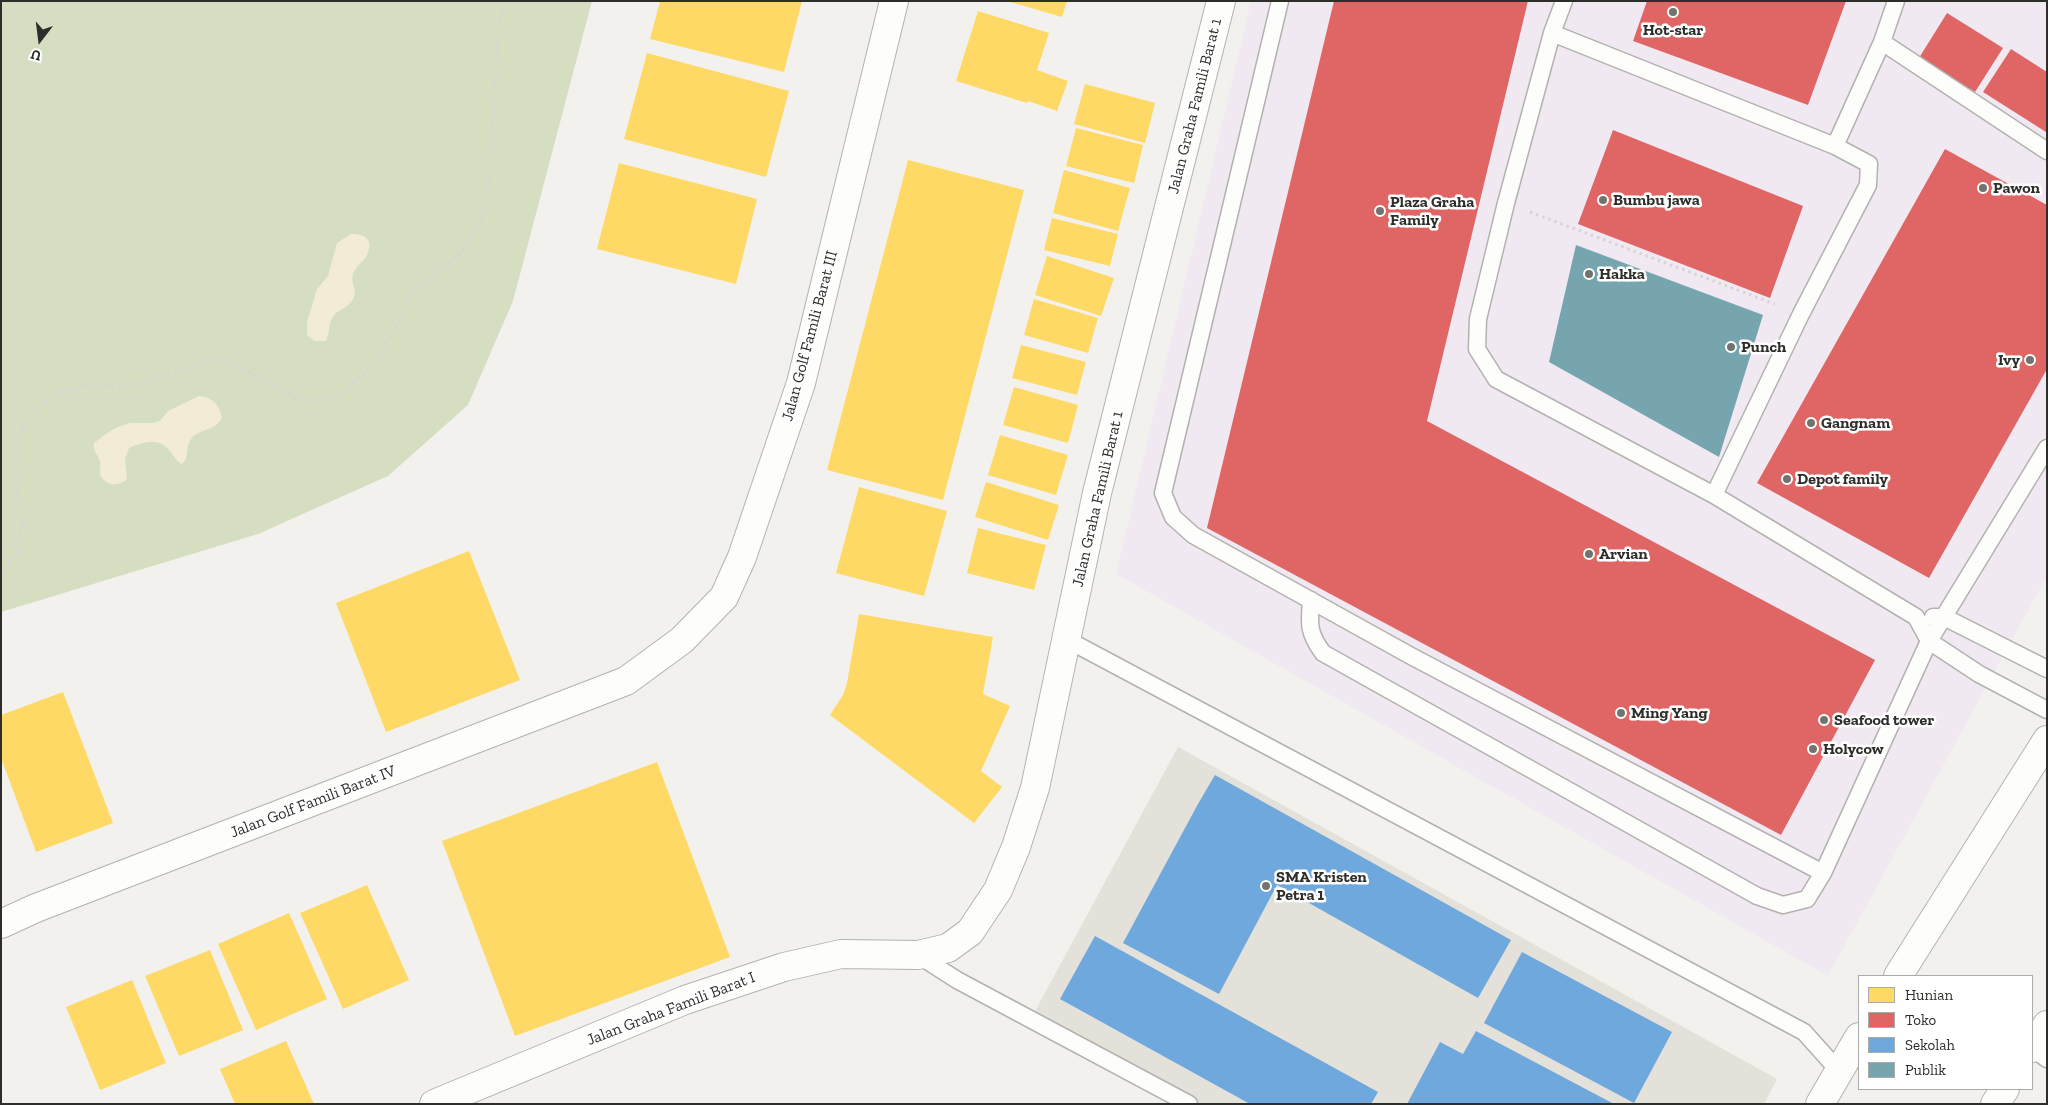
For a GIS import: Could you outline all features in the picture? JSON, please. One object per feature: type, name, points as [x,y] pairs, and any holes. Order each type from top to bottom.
[{"type":"street","name":"Jalan Golf Famili Barat III","points":[[626,681],[682,640],[724,597],[742,557],[801,382],[894,1]]},
{"type":"street","name":"Jalan Graha Famili Barat 1","points":[[918,955],[948,948],[970,932],[998,890],[1016,847],[1035,788],[1097,493],[1221,1]]},
{"type":"street","name":"Jalan Golf Famili Barat IV","points":[[1,924],[45,904],[626,681]]},
{"type":"street","points":[[1899,975],[2047,740]]},
{"type":"street","name":"Jalan Graha Famili Barat I","points":[[434,1104],[685,1000],[784,967],[840,954],[918,955]]},
{"type":"street","points":[[2033,1046],[2047,1025]]},
{"type":"street","points":[[1820,1104],[1838,1070],[1858,1039]]},
{"type":"street","points":[[1995,1104],[2004,1090]]},
{"type":"lane","points":[[1280,1],[1163,493],[1173,517],[1193,536],[1411,656],[1822,873]]},
{"type":"lane","points":[[1564,1],[1552,33],[1506,203],[1478,319],[1477,349],[1496,379],[1714,495],[1916,617],[1929,641],[1979,674],[2047,710]]},
{"type":"lane","points":[[1835,146],[1882,42],[1896,1]]},
{"type":"lane","points":[[1552,33],[1835,146],[1869,164],[1869,180],[1801,314],[1714,495]]},
{"type":"lane","points":[[1882,42],[2047,151]]},
{"type":"lane","points":[[1311,600],[1309,628],[1314,641],[1323,653],[1756,896],[1783,904],[1807,899],[1822,873],[1929,641],[2047,448]]},
{"type":"lane","points":[[1916,617],[1944,617],[2047,669]]},
{"type":"lane","points":[[1066,639],[1804,1032],[1838,1070]]},
{"type":"lane","points":[[918,955],[957,980],[1189,1104]]},
{"type":"lane","points":[[2033,1049],[2047,1059]]},
{"type":"path","points":[[1,575],[18,552],[22,522],[17,488],[16,451],[24,424],[38,406],[60,391],[89,384],[125,387],[203,363],[232,362],[297,399],[321,401],[342,392],[364,374],[384,350],[414,291],[459,255],[479,227],[488,194],[499,25],[505,1]]},
{"type":"path","points":[[1506,203],[1801,314]]},
{"type":"shaded area","points":[[1251,1],[2047,1],[2047,576],[1828,976],[1116,574]]},
{"type":"shaded area","name":"SMA Kristen Petra 1","points":[[1178,747],[1777,1079],[1764,1104],[1171,1104],[1027,1026]]},
{"type":"green space","points":[[1,1],[592,1],[513,301],[468,405],[388,476],[258,534],[1,612]]},
{"type":"sand","points":[[351,234],[364,236],[369,241],[367,255],[353,274],[352,280],[355,291],[353,300],[334,315],[326,341],[314,341],[307,335],[307,322],[317,289],[328,276],[337,243]]},
{"type":"sand","points":[[199,396],[208,398],[215,403],[222,418],[215,426],[192,438],[188,445],[186,459],[182,464],[165,446],[156,442],[147,442],[129,448],[125,459],[127,479],[124,482],[112,484],[102,478],[100,462],[94,443],[107,433],[130,423],[160,421],[168,411]]},
{"type":"building: Hunian","points":[[660,1],[802,1],[784,72],[650,39]]},
{"type":"building: Hunian","points":[[1007,1],[1067,1],[1062,17]]},
{"type":"building: Hunian","points":[[978,11],[1049,33],[1037,70],[1068,81],[1057,111],[956,81]]},
{"type":"building: Hunian","points":[[647,53],[789,91],[766,177],[624,139]]},
{"type":"building: Hunian","points":[[1085,84],[1155,103],[1145,143],[1074,124]]},
{"type":"building: Hunian","points":[[1076,128],[1143,145],[1134,183],[1066,166]]},
{"type":"building: Hunian","points":[[908,160],[1024,190],[943,500],[827,470]]},
{"type":"building: Hunian","points":[[619,163],[757,199],[736,284],[597,249]]},
{"type":"building: Hunian","points":[[1064,170],[1130,188],[1118,231],[1053,213]]},
{"type":"building: Hunian","points":[[1052,218],[1118,234],[1110,266],[1044,250]]},
{"type":"building: Hunian","points":[[1047,256],[1114,278],[1101,316],[1035,295]]},
{"type":"building: Hunian","points":[[1034,299],[1098,318],[1088,353],[1024,335]]},
{"type":"building: Hunian","points":[[1021,345],[1086,362],[1077,395],[1012,378]]},
{"type":"building: Hunian","points":[[1014,387],[1078,405],[1068,443],[1003,425]]},
{"type":"building: Hunian","points":[[1000,435],[1068,455],[1056,495],[988,475]]},
{"type":"building: Hunian","points":[[986,482],[1059,505],[1048,540],[975,517]]},
{"type":"building: Hunian","points":[[859,487],[947,511],[924,596],[836,573]]},
{"type":"building: Hunian","points":[[978,528],[1046,545],[1034,590],[967,573]]},
{"type":"building: Hunian","points":[[469,551],[520,680],[386,732],[336,603]]},
{"type":"building: Hunian","points":[[859,614],[993,637],[983,694],[1010,706],[981,771],[1002,787],[974,823],[830,715],[843,695],[847,683]]},
{"type":"building: Hunian","points":[[63,692],[113,823],[36,852],[1,758],[1,715]]},
{"type":"building: Hunian","points":[[657,762],[730,957],[515,1036],[442,841]]},
{"type":"building: Hunian","points":[[367,885],[409,980],[343,1009],[300,913]]},
{"type":"building: Hunian","points":[[289,913],[327,999],[256,1030],[218,944]]},
{"type":"building: Hunian","points":[[210,950],[243,1030],[179,1056],[145,976]]},
{"type":"building: Hunian","points":[[132,980],[166,1063],[100,1090],[66,1007]]},
{"type":"building: Hunian","points":[[286,1041],[314,1104],[235,1104],[220,1069]]},
{"type":"building: Toko","name":"Plaza Graha Family","points":[[1334,1],[1528,1],[1427,421],[1875,660],[1781,835],[1207,528]]},
{"type":"building: Toko","points":[[1647,1],[1846,1],[1808,105],[1633,41]]},
{"type":"building: Toko","points":[[1947,13],[2003,48],[1975,92],[1919,58]]},
{"type":"building: Toko","points":[[2011,49],[2047,72],[2046,132],[1983,92]]},
{"type":"building: Toko","points":[[1613,130],[1803,206],[1770,298],[1578,224]]},
{"type":"building: Toko","points":[[1945,149],[2047,205],[2047,369],[1929,578],[1757,483]]},
{"type":"building: Sekolah","points":[[1215,775],[1511,940],[1478,998],[1277,885],[1219,994],[1123,943]]},
{"type":"building: Sekolah","points":[[1095,936],[1378,1092],[1371,1104],[1250,1104],[1060,999]]},
{"type":"building: Sekolah","points":[[1522,952],[1672,1032],[1634,1103],[1484,1023]]},
{"type":"building: Sekolah","points":[[1476,1031],[1614,1104],[1407,1104],[1440,1042],[1463,1054]]},
{"type":"building: Publik","points":[[1576,245],[1763,315],[1719,457],[1549,362]]},
{"type":"place","name":"Hot-star","points":[[1673,12]]},
{"type":"place","name":"Pawon","points":[[1983,188]]},
{"type":"place","name":"Bumbu jawa","points":[[1603,200]]},
{"type":"place","name":"Plaza Graha Family","points":[[1380,211]]},
{"type":"place","name":"Hakka","points":[[1589,274]]},
{"type":"place","name":"Punch","points":[[1731,347]]},
{"type":"place","name":"Ivy","points":[[2030,360]]},
{"type":"place","name":"Gangnam","points":[[1811,423]]},
{"type":"place","name":"Depot family","points":[[1787,479]]},
{"type":"place","name":"Arvian","points":[[1589,554]]},
{"type":"place","name":"Ming Yang","points":[[1621,713]]},
{"type":"place","name":"Seafood tower","points":[[1824,720]]},
{"type":"place","name":"Holycow","points":[[1813,749]]},
{"type":"place","name":"SMA Kristen Petra 1","points":[[1266,886]]}]
